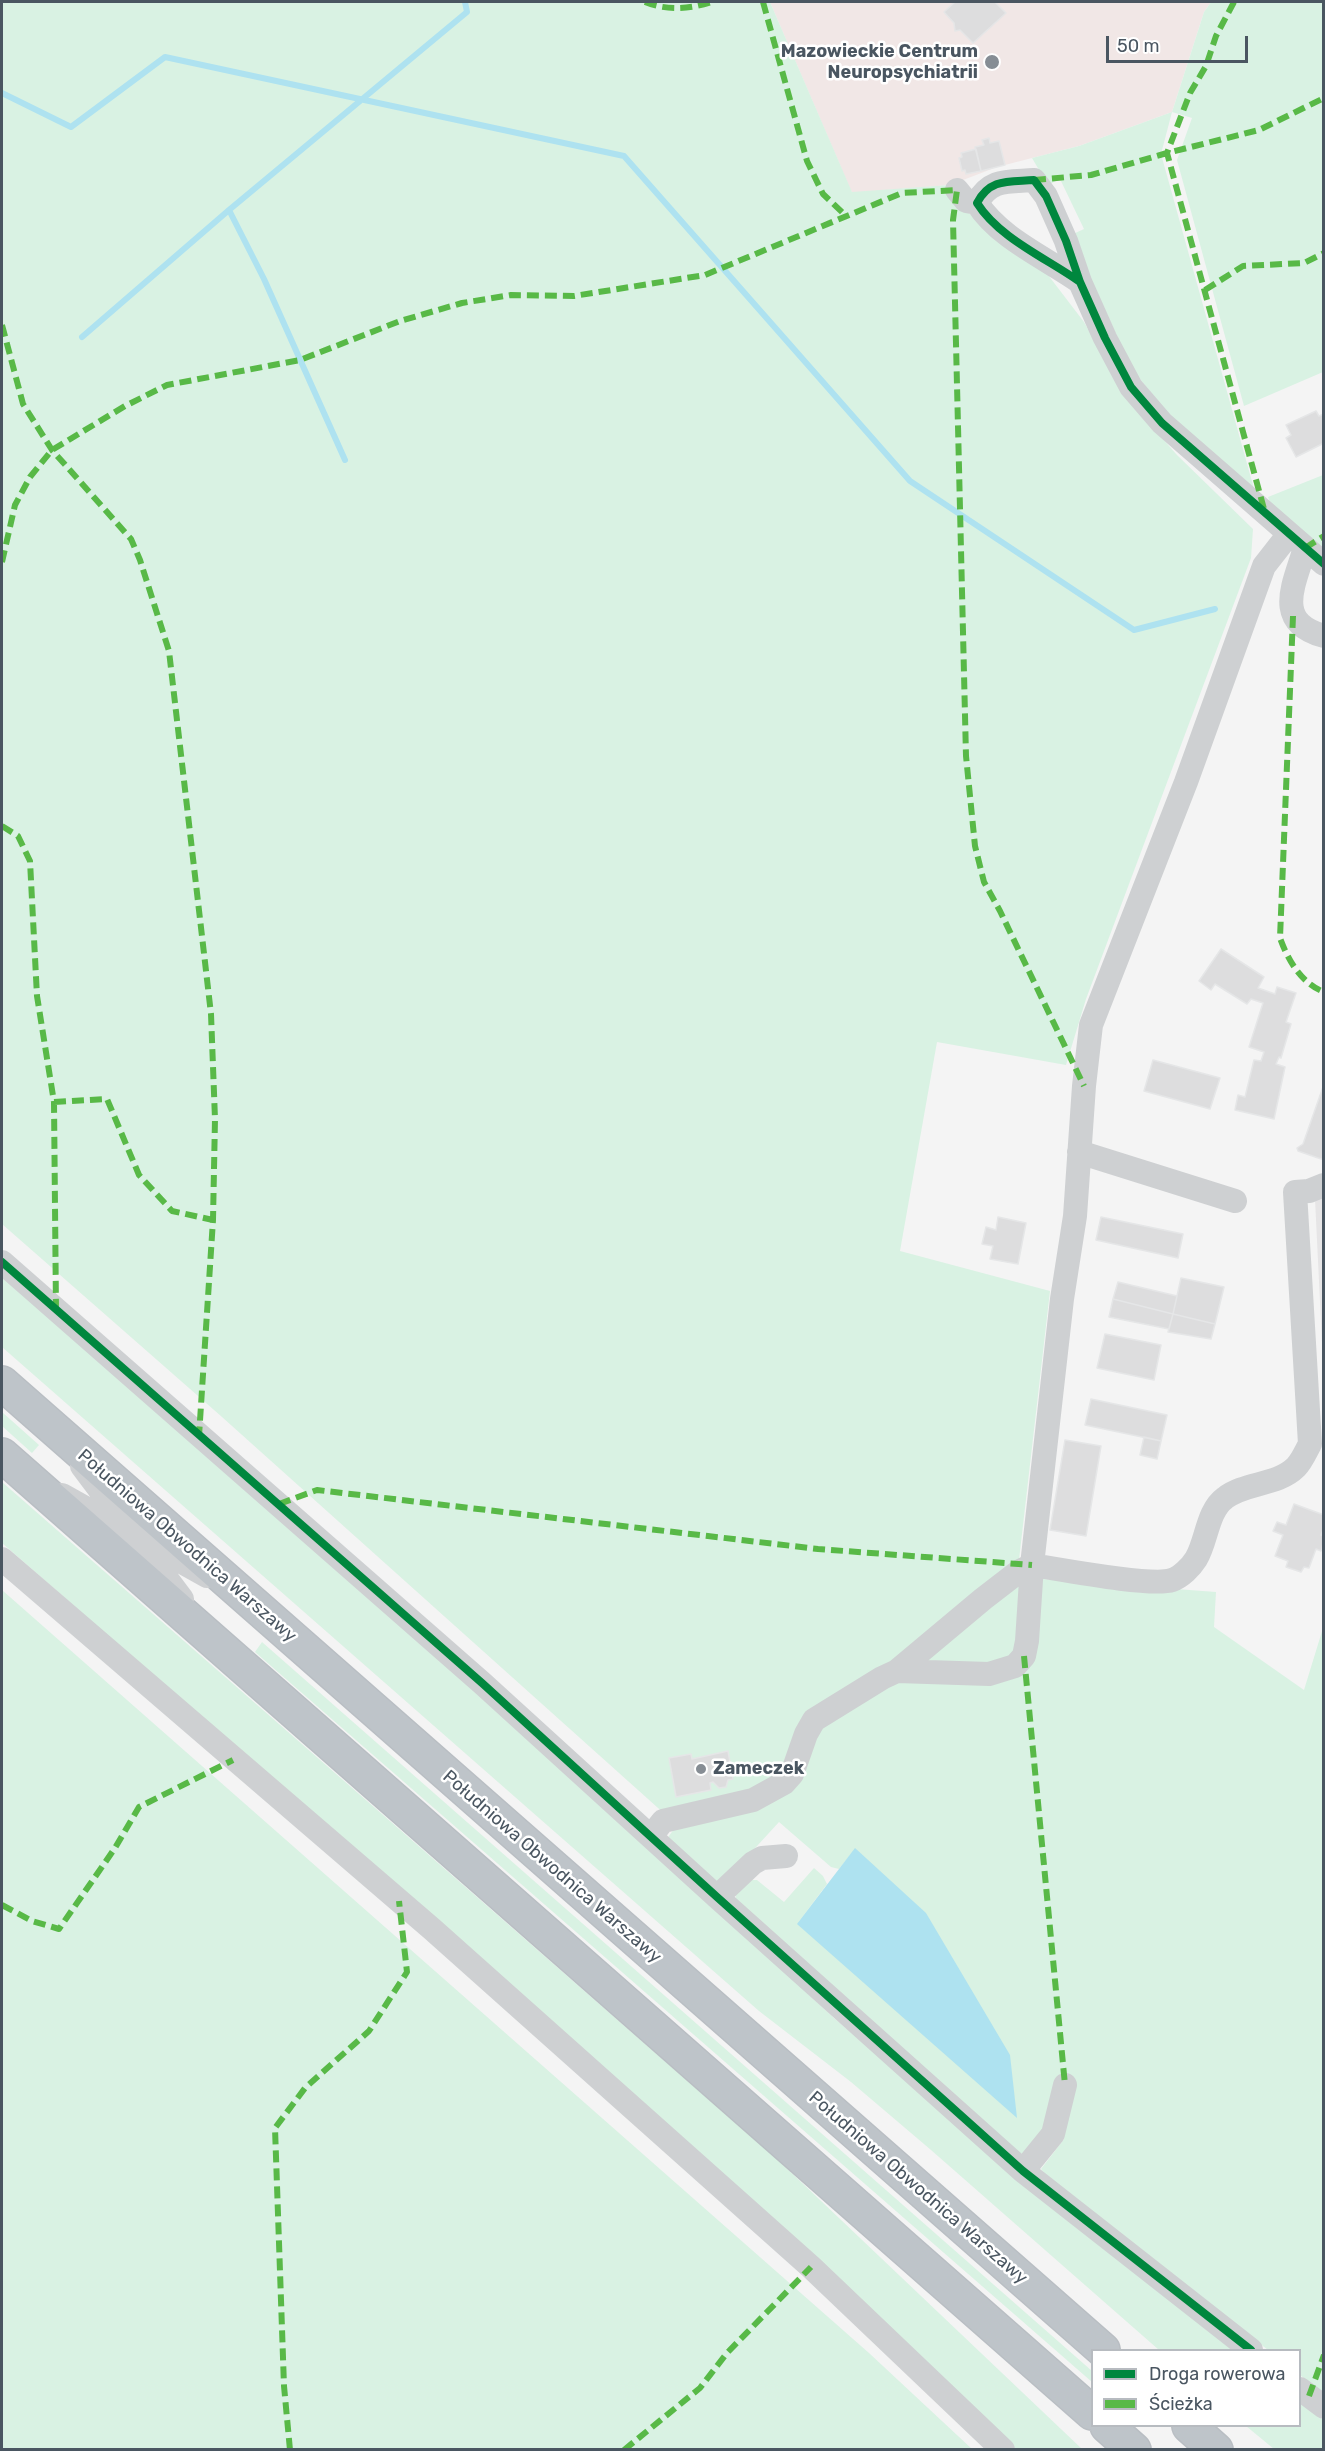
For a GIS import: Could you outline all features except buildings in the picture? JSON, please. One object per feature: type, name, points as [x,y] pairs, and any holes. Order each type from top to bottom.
[{"type":"highway","name":"Południowa Obwodnica Warszawy","points":[[2,1383],[1102,2349]]},
{"type":"highway","points":[[10,1462],[1091,2412]]},
{"type":"highway","points":[[1108,2427],[1134,2450]]},
{"type":"highway","points":[[1190,2427],[1216,2450]]},
{"type":"street","points":[[1080,282],[1001,231],[967,196],[995,184],[1034,180],[1046,196],[1066,241],[1080,282],[1105,338],[1131,387],[1162,423],[1323,564]]},
{"type":"street","points":[[1297,541],[1290,600],[1293,616],[1301,627],[1323,636]]},
{"type":"street","points":[[897,1671],[989,1674],[1015,1666],[1024,1656],[1062,1299],[1075,1216],[1084,1086],[1092,1025],[1186,782],[1264,566],[1297,541]]},
{"type":"street","points":[[1079,1152],[1235,1201]]},
{"type":"street","points":[[651,1836],[663,1821],[753,1800],[784,1783],[792,1774],[806,1734],[814,1720],[897,1671],[1018,1572],[1032,1565],[1141,1580],[1160,1582],[1173,1580],[1196,1559],[1215,1510],[1222,1500],[1231,1494],[1274,1480],[1296,1467],[1310,1444],[1295,1192],[1309,1191],[1323,1185]]},
{"type":"street","points":[[2,1262],[447,1652],[717,1898],[1023,2171],[1250,2349]]},
{"type":"street","points":[[55,1431],[212,1640]]},
{"type":"street","points":[[10,1462],[133,1535],[246,1598]]},
{"type":"street","points":[[2,1559],[432,1929],[811,2267],[1003,2450]]},
{"type":"street","points":[[717,1898],[753,1863],[762,1858],[786,1856]]},
{"type":"street","points":[[1023,2171],[1053,2134],[1065,2085]]},
{"type":"street","points":[[1301,2390],[1323,2407]]},
{"type":"shaded area","name":"Mazowieckie Centrum Neuropsychiatrii","points":[[770,2],[1211,2],[1204,12],[1172,112],[1079,146],[997,167],[950,185],[852,193]]},
{"type":"shaded area","points":[[1323,1198],[1323,1364],[1315,1199]]},
{"type":"green space","points":[[2,2],[770,2],[852,192],[950,185],[962,208],[1045,271],[1084,322],[1127,398],[1177,455],[1253,529],[1251,558],[1086,999],[1066,1065],[937,1042],[900,1251],[1050,1291],[1017,1577],[1216,1592],[1214,1627],[1304,1690],[1323,1628],[1323,2394],[1301,2376],[1301,2349],[1267,2349],[1048,2178],[1041,2169],[1064,2139],[1057,2107],[1028,2155],[1018,2153],[735,1903],[736,1895],[751,1880],[757,1880],[784,1902],[814,1868],[823,1876],[827,1884],[797,1924],[855,1849],[839,1869],[831,1867],[779,1822],[725,1881],[719,1883],[666,1840],[677,1825],[222,1417],[2,1224]]},
{"type":"green space","points":[[1211,2],[1323,2],[1323,372],[1244,406],[1177,160],[1192,118],[1172,112],[1204,12]]},
{"type":"green space","points":[[1172,112],[1161,154],[1256,496],[1163,408],[1132,369],[1071,235],[1084,229],[1060,179],[1048,185],[1032,158],[1079,146]]},
{"type":"green space","points":[[1323,475],[1323,551],[1271,505],[1268,497]]},
{"type":"green space","points":[[2,1268],[548,1753],[834,2018],[988,2150],[1236,2349],[1158,2349],[851,2082],[759,2011],[2,1347]]},
{"type":"green space","points":[[2,1412],[39,1445],[32,1453],[2,1426]]},
{"type":"green space","points":[[2,1482],[779,2161],[1082,2449],[1016,2449],[643,2103],[2,1543]]},
{"type":"green space","points":[[2,1590],[869,2353],[972,2449],[2,2449]]},
{"type":"green space","points":[[262,1642],[1091,2370],[1091,2381],[255,1652]]},
{"type":"green space","points":[[1301,2402],[1323,2420],[1323,2449],[1274,2449],[1247,2427],[1301,2427]]},
{"type":"water","points":[[855,1848],[926,1913],[1010,2055],[1017,2118],[797,1924]]},
{"type":"waterway","points":[[82,337],[229,210],[467,12],[465,2]]},
{"type":"waterway","points":[[2,93],[71,127],[165,57],[624,156],[910,481],[1134,630],[1215,609]]},
{"type":"waterway","points":[[229,210],[264,279],[345,460]]},
{"type":"marked path","points":[[645,2],[662,7],[678,8],[712,2]]},
{"type":"marked path","points":[[763,2],[807,161],[823,194],[845,215]]},
{"type":"marked path","points":[[1234,2],[1216,36],[1206,66],[1190,93],[1167,153],[1264,509]]},
{"type":"marked path","points":[[1034,180],[1091,175],[1259,130],[1324,98]]},
{"type":"marked path","points":[[2,562],[15,505],[30,477],[52,450],[125,406],[167,385],[300,360],[400,321],[462,303],[511,295],[574,296],[705,275],[902,193],[957,190],[953,220],[966,756],[975,846],[984,882],[1084,1086]]},
{"type":"marked path","points":[[1205,290],[1243,266],[1304,263],[1324,253]]},
{"type":"marked path","points":[[2,325],[23,404],[52,450],[131,539],[169,651],[211,1014],[215,1119],[213,1220],[199,1436]]},
{"type":"marked path","points":[[1305,548],[1324,536]]},
{"type":"marked path","points":[[1293,616],[1280,938],[1296,970],[1309,983],[1324,992]]},
{"type":"marked path","points":[[2,826],[18,836],[30,861],[37,996],[54,1102],[56,1310]]},
{"type":"marked path","points":[[54,1102],[107,1099],[139,1175],[172,1211],[213,1220]]},
{"type":"marked path","points":[[279,1504],[317,1490],[818,1549],[1032,1565]]},
{"type":"marked path","points":[[1024,1656],[1065,2085]]},
{"type":"marked path","points":[[2,1905],[32,1921],[59,1929],[115,1848],[139,1807],[233,1760]]},
{"type":"marked path","points":[[290,2450],[284,2386],[275,2128],[305,2088],[369,2031],[407,1972],[399,1901]]},
{"type":"marked path","points":[[624,2450],[700,2388],[727,2353],[811,2267]]},
{"type":"marked path","points":[[1309,2396],[1324,2355]]},
{"type":"cycle path","points":[[1080,282],[1024,247],[998,227],[977,203],[982,195],[994,185],[1034,180],[1046,196],[1066,241],[1080,282],[1105,338],[1131,387],[1162,423],[1324,564]]},
{"type":"cycle path","points":[[2,1262],[482,1683],[1023,2171],[1250,2349]]},
{"type":"place","name":"Mazowieckie Centrum Neuropsychiatrii","points":[[992,62]]},
{"type":"place","name":"Zameczek","points":[[701,1769]]}]
